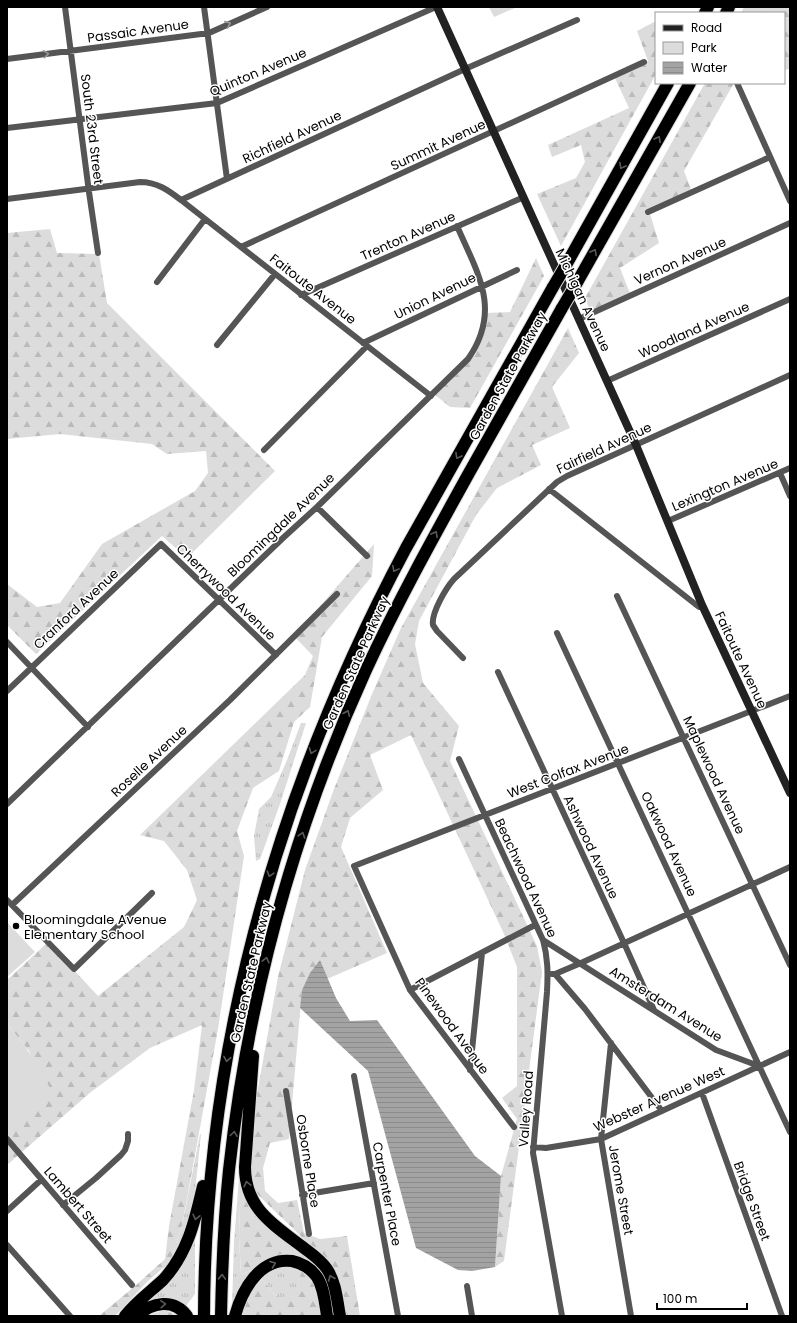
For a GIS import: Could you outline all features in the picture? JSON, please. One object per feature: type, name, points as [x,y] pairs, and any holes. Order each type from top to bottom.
[{"type":"highway","name":"Garden State Parkway","points":[[204,1316],[207,1210],[216,1124],[224,1073],[235,1015],[260,909],[296,795],[322,726],[349,663],[383,591],[667,84]]},
{"type":"highway","name":"Garden State Parkway","points":[[221,1316],[224,1236],[229,1171],[244,1070],[257,998],[278,915],[324,770],[360,683],[419,562],[689,84]]},
{"type":"highway","points":[[257,998],[245,1162],[246,1182],[254,1204],[263,1216],[313,1254],[327,1269],[333,1283],[340,1316]]},
{"type":"highway","points":[[125,1316],[167,1274],[180,1258],[187,1244],[196,1218],[216,1124]]},
{"type":"highway","points":[[235,1316],[243,1293],[255,1276],[269,1265],[285,1261],[297,1262],[304,1265],[314,1274],[322,1289],[327,1316]]},
{"type":"highway","points":[[137,1316],[149,1307],[164,1303],[178,1307],[187,1316]]},
{"type":"street","name":"South 23rd Street","points":[[65,7],[88,188],[98,253]]},
{"type":"street","points":[[204,7],[227,179]]},
{"type":"street","name":"Passaic Avenue","points":[[7,59],[207,32],[267,7]]},
{"type":"street","name":"Michigan Avenue","points":[[437,7],[636,445],[702,605]]},
{"type":"street","name":"Quinton Avenue","points":[[7,128],[217,103],[437,7]]},
{"type":"street","name":"Richfield Avenue","points":[[181,200],[465,69],[577,20]]},
{"type":"street","name":"Summit Avenue","points":[[241,247],[644,62]]},
{"type":"street","points":[[737,84],[790,201]]},
{"type":"street","points":[[648,212],[770,157]]},
{"type":"street","points":[[7,199],[145,182],[164,188],[181,200]]},
{"type":"street","name":"Trenton Avenue","points":[[301,295],[524,197]]},
{"type":"street","name":"Faitoute Avenue","points":[[181,200],[430,396]]},
{"type":"street","points":[[157,282],[205,219]]},
{"type":"street","name":"Vernon Avenue","points":[[579,319],[790,224]]},
{"type":"street","name":"Bloomingdale Avenue","points":[[7,804],[283,538],[317,508],[465,362],[477,344],[483,329],[485,312],[482,286],[457,226]]},
{"type":"street","name":"Union Avenue","points":[[365,345],[517,270]]},
{"type":"street","points":[[217,345],[275,274]]},
{"type":"street","name":"Woodland Avenue","points":[[607,381],[790,299]]},
{"type":"street","points":[[264,450],[365,345]]},
{"type":"street","name":"Fairfield Avenue","points":[[463,658],[433,625],[434,616],[444,592],[454,579],[556,482],[790,374]]},
{"type":"street","name":"Lexington Avenue","points":[[668,521],[790,468]]},
{"type":"street","points":[[780,473],[790,496]]},
{"type":"street","name":"Faitoute Avenue","points":[[549,489],[698,607],[702,605],[790,793]]},
{"type":"street","points":[[317,508],[367,556]]},
{"type":"street","name":"Cherrywood Avenue","points":[[161,544],[276,656]]},
{"type":"street","name":"Cranford Avenue","points":[[7,691],[161,544]]},
{"type":"street","name":"Roselle Avenue","points":[[12,905],[140,786],[276,656],[337,594]]},
{"type":"street","name":"Maplewood Avenue","points":[[617,596],[790,965]]},
{"type":"street","name":"Oakwood Avenue","points":[[557,633],[760,1066]]},
{"type":"street","points":[[7,642],[88,727]]},
{"type":"street","name":"Ashwood Avenue","points":[[498,672],[654,1010]]},
{"type":"street","name":"West Colfax Avenue","points":[[354,866],[790,696]]},
{"type":"street","name":"Beachwood Avenue","points":[[459,759],[543,940],[551,974]]},
{"type":"street","name":"Pinewood Avenue","points":[[354,866],[410,990],[514,1127]]},
{"type":"street","points":[[662,1111],[611,1043],[551,974],[581,963],[790,867]]},
{"type":"street","points":[[7,900],[74,970],[152,893]]},
{"type":"street","points":[[410,990],[535,925]]},
{"type":"street","name":"Amsterdam Avenue","points":[[543,940],[716,1050],[760,1066]]},
{"type":"street","points":[[470,1070],[482,953]]},
{"type":"street","name":"Valley Road","points":[[551,974],[533,1147],[562,1316]]},
{"type":"street","name":"Jerome Street","points":[[611,1043],[602,1138],[631,1316]]},
{"type":"street","name":"Webster Avenue West","points":[[533,1147],[546,1148],[602,1138],[790,1052]]},
{"type":"street","points":[[760,1066],[790,1132]]},
{"type":"street","name":"Carpenter Place","points":[[354,1076],[398,1316]]},
{"type":"street","name":"Osborne Place","points":[[286,1091],[309,1234]]},
{"type":"street","name":"Bridge Street","points":[[702,1093],[782,1316]]},
{"type":"street","points":[[63,1205],[121,1155],[125,1150],[128,1141],[128,1134]]},
{"type":"street","name":"Lambert Street","points":[[7,1139],[132,1284]]},
{"type":"street","points":[[7,1211],[41,1180]]},
{"type":"street","points":[[302,1195],[374,1183]]},
{"type":"street","points":[[7,1245],[70,1316]]},
{"type":"street","points":[[467,1286],[472,1316]]},
{"type":"green space","points":[[489,7],[517,7],[494,17]]},
{"type":"green space","points":[[744,7],[790,7],[790,69],[785,70],[785,12],[742,12]]},
{"type":"green space","points":[[655,22],[655,76],[561,246],[537,194],[576,178],[585,162],[581,145],[552,157],[548,145],[629,108],[614,76],[648,61],[637,31]]},
{"type":"green space","points":[[704,84],[733,84],[684,171],[692,192],[650,214],[659,243],[620,268],[631,296],[592,315],[585,298]]},
{"type":"green space","points":[[50,229],[57,253],[99,254],[107,303],[275,471],[187,558],[162,536],[36,654],[7,625],[7,584],[37,607],[60,603],[102,544],[195,491],[208,473],[206,451],[167,454],[152,444],[60,434],[7,439],[7,233]]},
{"type":"green space","points":[[536,258],[544,276],[470,408],[450,407],[434,394],[475,355],[486,313],[510,312]]},
{"type":"green space","points":[[568,328],[579,353],[552,387],[570,428],[532,445],[541,465],[497,488],[476,515],[419,621],[415,644],[423,683],[459,726],[450,761],[537,946],[542,972],[504,1261],[495,1267],[501,1176],[517,1119],[502,1098],[517,1086],[517,967],[504,934],[411,735],[370,755],[383,790],[350,818],[341,847],[387,953],[327,979],[320,960],[302,990],[289,1139],[270,1143],[263,1168],[265,1191],[278,1203],[297,1200],[304,1233],[320,1239],[347,1236],[360,1316],[337,1316],[331,1294],[327,1295],[327,1316],[242,1316],[246,1297],[262,1279],[275,1295],[293,1302],[309,1244],[253,1190],[248,1144],[278,977],[305,870],[334,789],[372,694],[401,628]]},
{"type":"green space","points":[[374,544],[372,576],[322,637],[310,707],[294,722],[279,771],[253,788],[237,831],[244,856],[218,1029],[182,1226],[170,1262],[147,1282],[115,1316],[99,1316],[165,1259],[169,1226],[194,1090],[202,1025],[150,1048],[91,1092],[7,1165],[7,1131],[43,1102],[29,1051],[7,1024],[7,980],[48,942],[98,996],[184,927],[197,900],[187,870],[164,841],[140,835],[305,675],[313,656],[294,636]]},
{"type":"green space","points":[[301,723],[306,723],[280,804],[260,859],[256,861],[254,836],[259,809],[271,797]]},
{"type":"green space","points":[[7,922],[35,952],[7,977]]},
{"type":"green space","points":[[7,1024],[25,1046],[53,1093],[12,1132],[7,1134]]},
{"type":"green space","points":[[200,1134],[194,1202],[180,1247],[170,1262],[182,1226]]},
{"type":"green space","points":[[239,1177],[241,1178],[245,1196],[240,1206],[239,1236],[241,1275],[261,1266],[232,1307],[234,1242]]},
{"type":"green space","points":[[244,1197],[249,1206],[285,1240],[286,1248],[282,1256],[241,1275],[239,1236],[240,1206]]},
{"type":"green space","points":[[193,1237],[195,1237],[195,1294],[186,1306],[146,1305],[146,1300]]},
{"type":"green space","points":[[285,1240],[302,1252],[327,1278],[336,1316],[330,1316],[322,1279],[277,1257]]},
{"type":"green space","points":[[280,1266],[293,1267],[302,1270],[293,1303],[275,1295],[262,1279],[264,1273]]},
{"type":"green space","points":[[165,1310],[178,1316],[149,1316],[152,1314]]},
{"type":"water","points":[[320,960],[336,998],[350,1021],[377,1020],[475,1156],[501,1176],[495,1267],[472,1271],[458,1270],[416,1248],[368,1071],[300,1008],[302,990],[310,973]]},
{"type":"place","name":"Bloomingdale Avenue Elementary School","points":[[16,926]]}]
